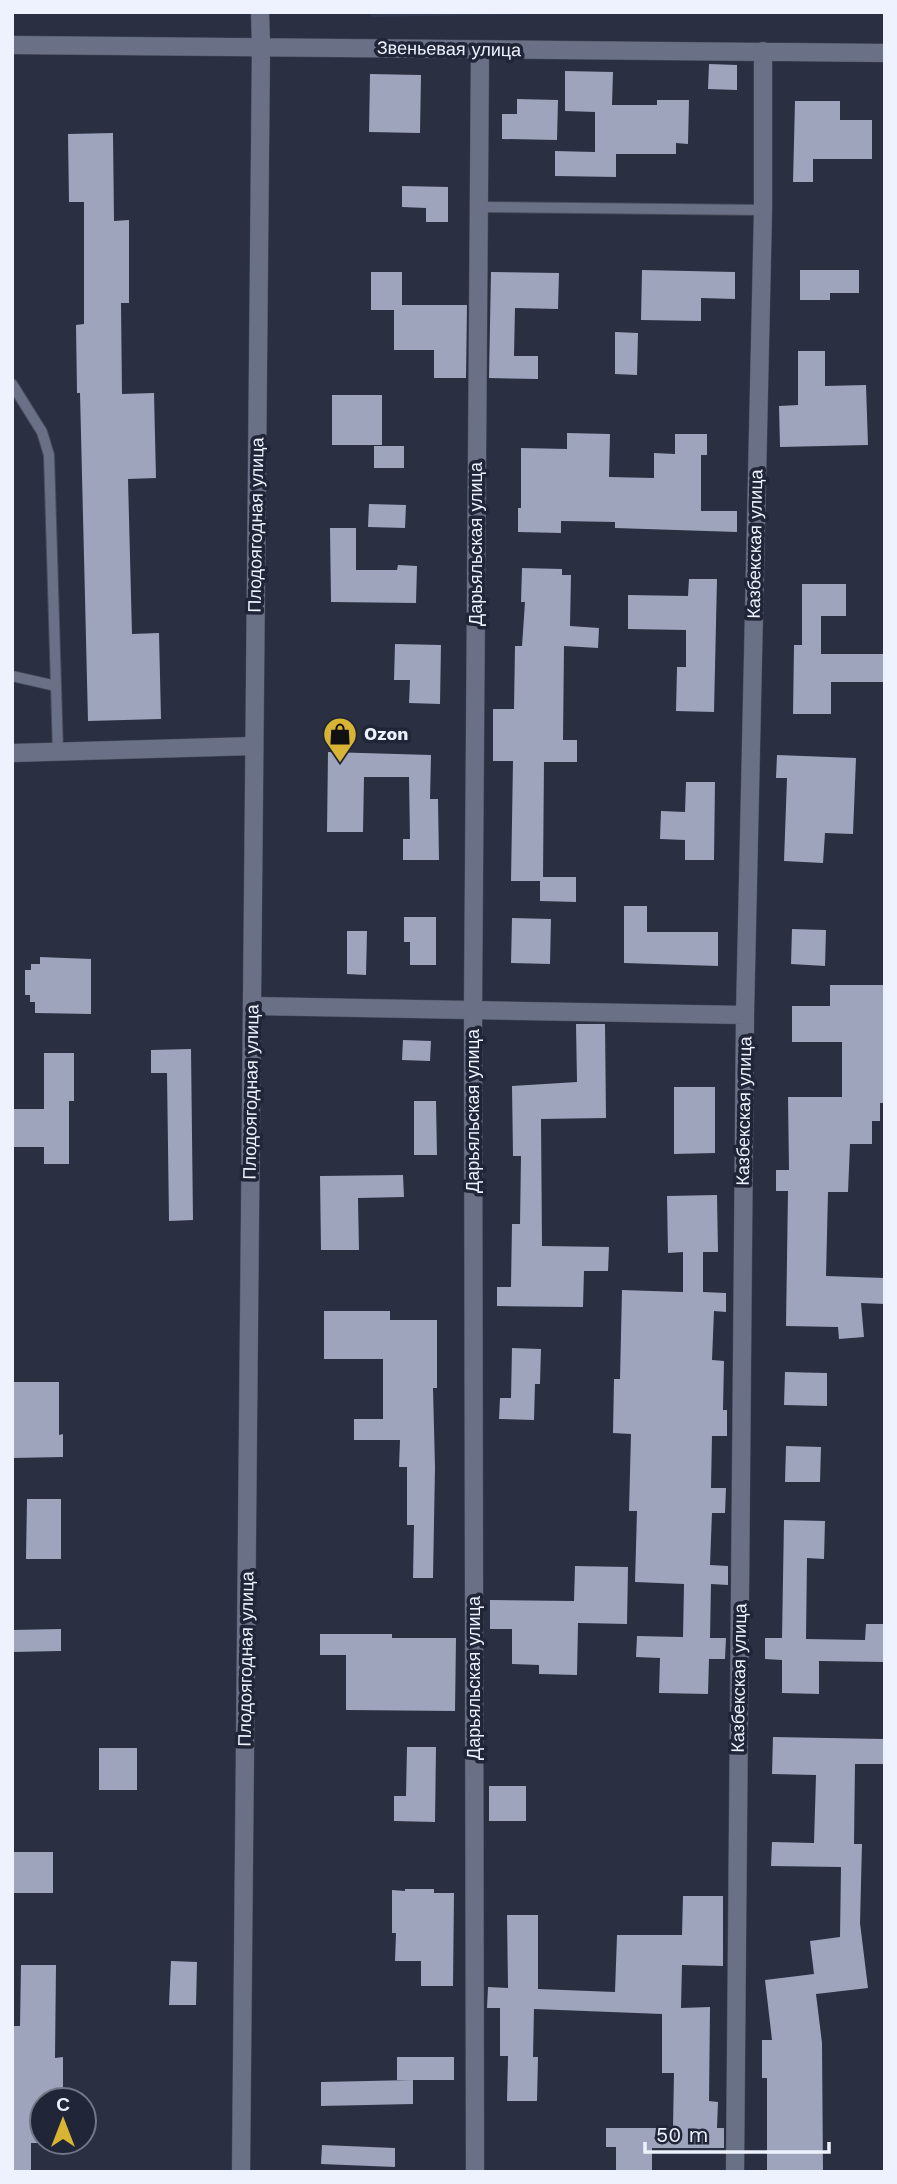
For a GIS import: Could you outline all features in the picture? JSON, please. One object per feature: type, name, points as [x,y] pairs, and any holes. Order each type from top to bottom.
[{"type":"street","name":"Плодоягодная улица","points":[[241,2172],[260,12]]},
{"type":"street","name":"Звеньевая улица","points":[[12,45],[885,53]]},
{"type":"street","name":"Дарьяльская улица","points":[[475,2172],[473,1009],[480,50]]},
{"type":"street","name":"Казбекская улица","points":[[734,2172],[745,1015],[763,210],[763,51]]},
{"type":"street","points":[[12,753],[254,746]]},
{"type":"street","points":[[252,1006],[745,1015]]},
{"type":"lane","points":[[478,206],[763,210]]},
{"type":"lane","points":[[12,384],[42,432],[49,455],[58,752]]},
{"type":"lane","points":[[12,676],[56,687]]},
{"type":"shaded area","points":[[371,12],[642,12],[371,17]]},
{"type":"building","points":[[709,64],[737,65],[737,90],[708,89]]},
{"type":"building","points":[[565,71],[613,72],[612,105],[657,105],[657,100],[689,100],[688,144],[676,143],[676,154],[616,154],[616,177],[555,176],[555,151],[595,152],[595,112],[565,111]]},
{"type":"building","points":[[370,74],[421,75],[420,133],[369,132]]},
{"type":"building","points":[[517,99],[558,100],[557,140],[502,139],[502,114],[517,114]]},
{"type":"building","points":[[795,101],[840,101],[840,120],[872,120],[872,159],[813,159],[813,182],[793,182]]},
{"type":"building","points":[[113,133],[114,221],[129,220],[129,303],[121,303],[122,394],[154,393],[156,478],[128,479],[132,634],[159,633],[161,719],[88,721],[76,325],[84,324],[84,202],[69,202],[68,134]]},
{"type":"building","points":[[402,186],[448,187],[448,222],[426,222],[426,208],[402,207]]},
{"type":"building","points":[[642,270],[735,272],[735,299],[701,298],[701,321],[641,320]]},
{"type":"building","points":[[800,270],[859,270],[859,293],[830,293],[830,300],[800,300]]},
{"type":"building","points":[[371,272],[402,272],[402,305],[467,305],[466,378],[434,378],[434,350],[394,350],[394,310],[371,310]]},
{"type":"building","points":[[491,272],[559,273],[558,309],[515,308],[514,356],[538,356],[538,379],[489,378]]},
{"type":"building","points":[[615,332],[638,333],[637,375],[615,374]]},
{"type":"building","points":[[798,351],[825,351],[825,386],[866,385],[868,445],[780,447],[779,406],[798,405]]},
{"type":"building","points":[[332,395],[382,395],[382,445],[332,445]]},
{"type":"building","points":[[567,433],[610,434],[609,477],[654,478],[654,453],[675,454],[675,434],[707,434],[707,455],[701,455],[701,511],[737,511],[737,532],[615,528],[615,522],[561,521],[561,533],[518,532],[518,508],[521,508],[521,448],[567,449]]},
{"type":"building","points":[[374,446],[404,446],[404,468],[374,468]]},
{"type":"building","points":[[369,504],[406,505],[405,528],[368,527]]},
{"type":"building","points":[[330,528],[356,528],[356,570],[397,570],[398,565],[417,566],[416,603],[331,602]]},
{"type":"building","points":[[522,568],[562,569],[562,575],[571,575],[570,626],[599,628],[598,648],[564,646],[563,740],[577,740],[577,762],[544,762],[543,877],[576,877],[576,902],[540,901],[540,881],[511,881],[513,761],[493,761],[493,709],[514,709],[515,646],[522,646],[525,602],[521,602]]},
{"type":"building","points":[[689,579],[717,579],[714,712],[676,711],[677,667],[686,667],[686,630],[628,629],[628,595],[688,596]]},
{"type":"building","points":[[802,584],[846,584],[846,616],[821,616],[821,654],[885,654],[885,682],[831,682],[831,714],[793,714],[794,645],[802,645]]},
{"type":"building","points":[[395,644],[441,645],[440,704],[409,703],[410,680],[394,680]]},
{"type":"building","points":[[328,752],[431,755],[430,799],[438,799],[439,860],[403,860],[403,839],[410,839],[409,777],[364,777],[363,832],[327,832]]},
{"type":"building","points":[[777,755],[856,758],[853,834],[825,833],[823,863],[784,861],[787,778],[776,778]]},
{"type":"building","points":[[686,782],[715,782],[714,860],[685,860],[685,840],[660,839],[661,811],[685,812]]},
{"type":"building","points":[[624,906],[647,906],[647,932],[718,932],[718,966],[624,963]]},
{"type":"building","points":[[404,917],[436,917],[436,965],[410,965],[410,942],[404,942]]},
{"type":"building","points":[[512,918],[551,919],[550,964],[511,963]]},
{"type":"building","points":[[792,929],[826,930],[825,966],[791,964]]},
{"type":"building","points":[[347,931],[367,931],[366,975],[347,974]]},
{"type":"building","points":[[40,957],[91,959],[91,1014],[35,1013],[35,1002],[30,1002],[30,995],[25,995],[25,970],[31,970],[31,964],[40,964]]},
{"type":"building","points":[[830,985],[885,985],[885,1103],[880,1103],[880,1121],[872,1121],[872,1144],[850,1144],[848,1192],[828,1192],[826,1276],[885,1278],[885,1304],[861,1303],[864,1337],[839,1339],[838,1327],[786,1326],[788,1191],[776,1191],[776,1170],[789,1170],[788,1097],[842,1097],[842,1042],[792,1042],[792,1006],[830,1006]]},
{"type":"building","points":[[576,1024],[605,1024],[606,1118],[541,1119],[542,1246],[609,1247],[608,1271],[584,1271],[583,1307],[497,1306],[497,1287],[511,1287],[512,1224],[520,1224],[521,1156],[513,1156],[512,1086],[577,1082]]},
{"type":"building","points":[[403,1040],[431,1041],[430,1061],[402,1060]]},
{"type":"building","points":[[191,1049],[193,1220],[169,1221],[167,1073],[151,1073],[151,1050]]},
{"type":"building","points":[[44,1053],[74,1053],[74,1101],[69,1101],[69,1164],[44,1164],[44,1147],[12,1147],[12,1109],[44,1109]]},
{"type":"building","points":[[674,1087],[715,1087],[715,1153],[674,1154]]},
{"type":"building","points":[[414,1101],[436,1101],[437,1155],[414,1155]]},
{"type":"building","points":[[403,1175],[404,1197],[358,1198],[359,1250],[321,1250],[320,1176]]},
{"type":"building","points":[[717,1195],[718,1252],[703,1252],[703,1292],[726,1293],[726,1312],[714,1311],[712,1360],[724,1361],[723,1410],[727,1410],[727,1436],[712,1436],[711,1488],[726,1488],[725,1513],[712,1513],[710,1565],[728,1566],[728,1585],[711,1584],[710,1638],[726,1638],[725,1659],[709,1659],[708,1694],[659,1693],[660,1658],[636,1657],[637,1636],[683,1637],[684,1584],[635,1582],[637,1511],[629,1511],[631,1434],[613,1433],[614,1379],[620,1379],[622,1290],[683,1292],[683,1252],[668,1253],[667,1196]]},
{"type":"building","points":[[324,1311],[390,1311],[390,1320],[437,1320],[437,1388],[433,1388],[433,1578],[413,1578],[414,1525],[407,1525],[407,1467],[399,1467],[400,1440],[354,1440],[354,1419],[383,1419],[383,1359],[324,1359]]},
{"type":"building","points":[[512,1348],[541,1349],[540,1384],[535,1384],[534,1420],[499,1419],[500,1398],[511,1398]]},
{"type":"building","points":[[785,1372],[827,1373],[827,1406],[784,1405]]},
{"type":"building","points":[[12,1382],[59,1382],[59,1435],[63,1434],[63,1457],[12,1458]]},
{"type":"building","points":[[786,1446],[821,1447],[820,1482],[785,1482]]},
{"type":"building","points":[[27,1499],[61,1499],[61,1559],[26,1559]]},
{"type":"building","points":[[784,1520],[825,1521],[824,1559],[807,1558],[806,1639],[865,1640],[866,1624],[885,1624],[885,1662],[819,1661],[819,1694],[782,1693],[782,1660],[765,1659],[765,1638],[782,1638]]},
{"type":"building","points":[[575,1566],[628,1567],[627,1624],[578,1623],[577,1675],[539,1674],[539,1665],[512,1664],[512,1629],[490,1629],[490,1600],[574,1601]]},
{"type":"building","points":[[61,1629],[61,1651],[12,1652],[12,1630]]},
{"type":"building","points":[[320,1634],[392,1634],[392,1638],[456,1638],[455,1711],[346,1710],[346,1655],[320,1655]]},
{"type":"building","points":[[773,1737],[885,1739],[884,1764],[855,1764],[854,1844],[862,1844],[860,1923],[868,1988],[816,1994],[822,2043],[823,2172],[767,2172],[767,2078],[762,2078],[762,2040],[772,2040],[765,1980],[814,1974],[810,1941],[840,1937],[841,1867],[771,1866],[772,1842],[814,1843],[816,1775],[772,1774]]},
{"type":"building","points":[[407,1747],[436,1747],[435,1822],[394,1821],[394,1796],[406,1796]]},
{"type":"building","points":[[99,1748],[137,1748],[137,1790],[99,1790]]},
{"type":"building","points":[[489,1786],[526,1786],[526,1821],[489,1821]]},
{"type":"building","points":[[12,1852],[53,1852],[53,1893],[12,1893]]},
{"type":"building","points":[[434,1889],[434,1893],[454,1893],[453,1986],[421,1986],[421,1961],[395,1961],[396,1933],[392,1933],[392,1890]]},
{"type":"building","points":[[683,1896],[723,1896],[723,1966],[682,1965],[681,2008],[710,2007],[709,2101],[718,2102],[717,2128],[724,2128],[724,2148],[652,2148],[652,2172],[616,2172],[616,2147],[606,2147],[606,2128],[673,2128],[674,2073],[662,2073],[662,2014],[534,2009],[533,2057],[538,2057],[537,2101],[507,2101],[508,2056],[500,2056],[500,2008],[487,2008],[488,1987],[508,1988],[507,1915],[538,1915],[538,1989],[615,1992],[617,1935],[682,1935]]},
{"type":"building","points":[[171,1961],[197,1962],[196,2005],[169,2005]]},
{"type":"building","points":[[21,1965],[56,1965],[55,2058],[63,2057],[63,2086],[28,2086],[28,2156],[31,2156],[31,2172],[12,2172],[12,2026],[20,2026]]},
{"type":"building","points":[[397,2057],[454,2057],[454,2080],[397,2080]]},
{"type":"building","points":[[413,2080],[413,2104],[321,2106],[321,2082]]},
{"type":"building","points":[[322,2145],[395,2148],[395,2167],[321,2164]]},
{"type":"place","name":"Ozon","points":[[340,764]]}]
